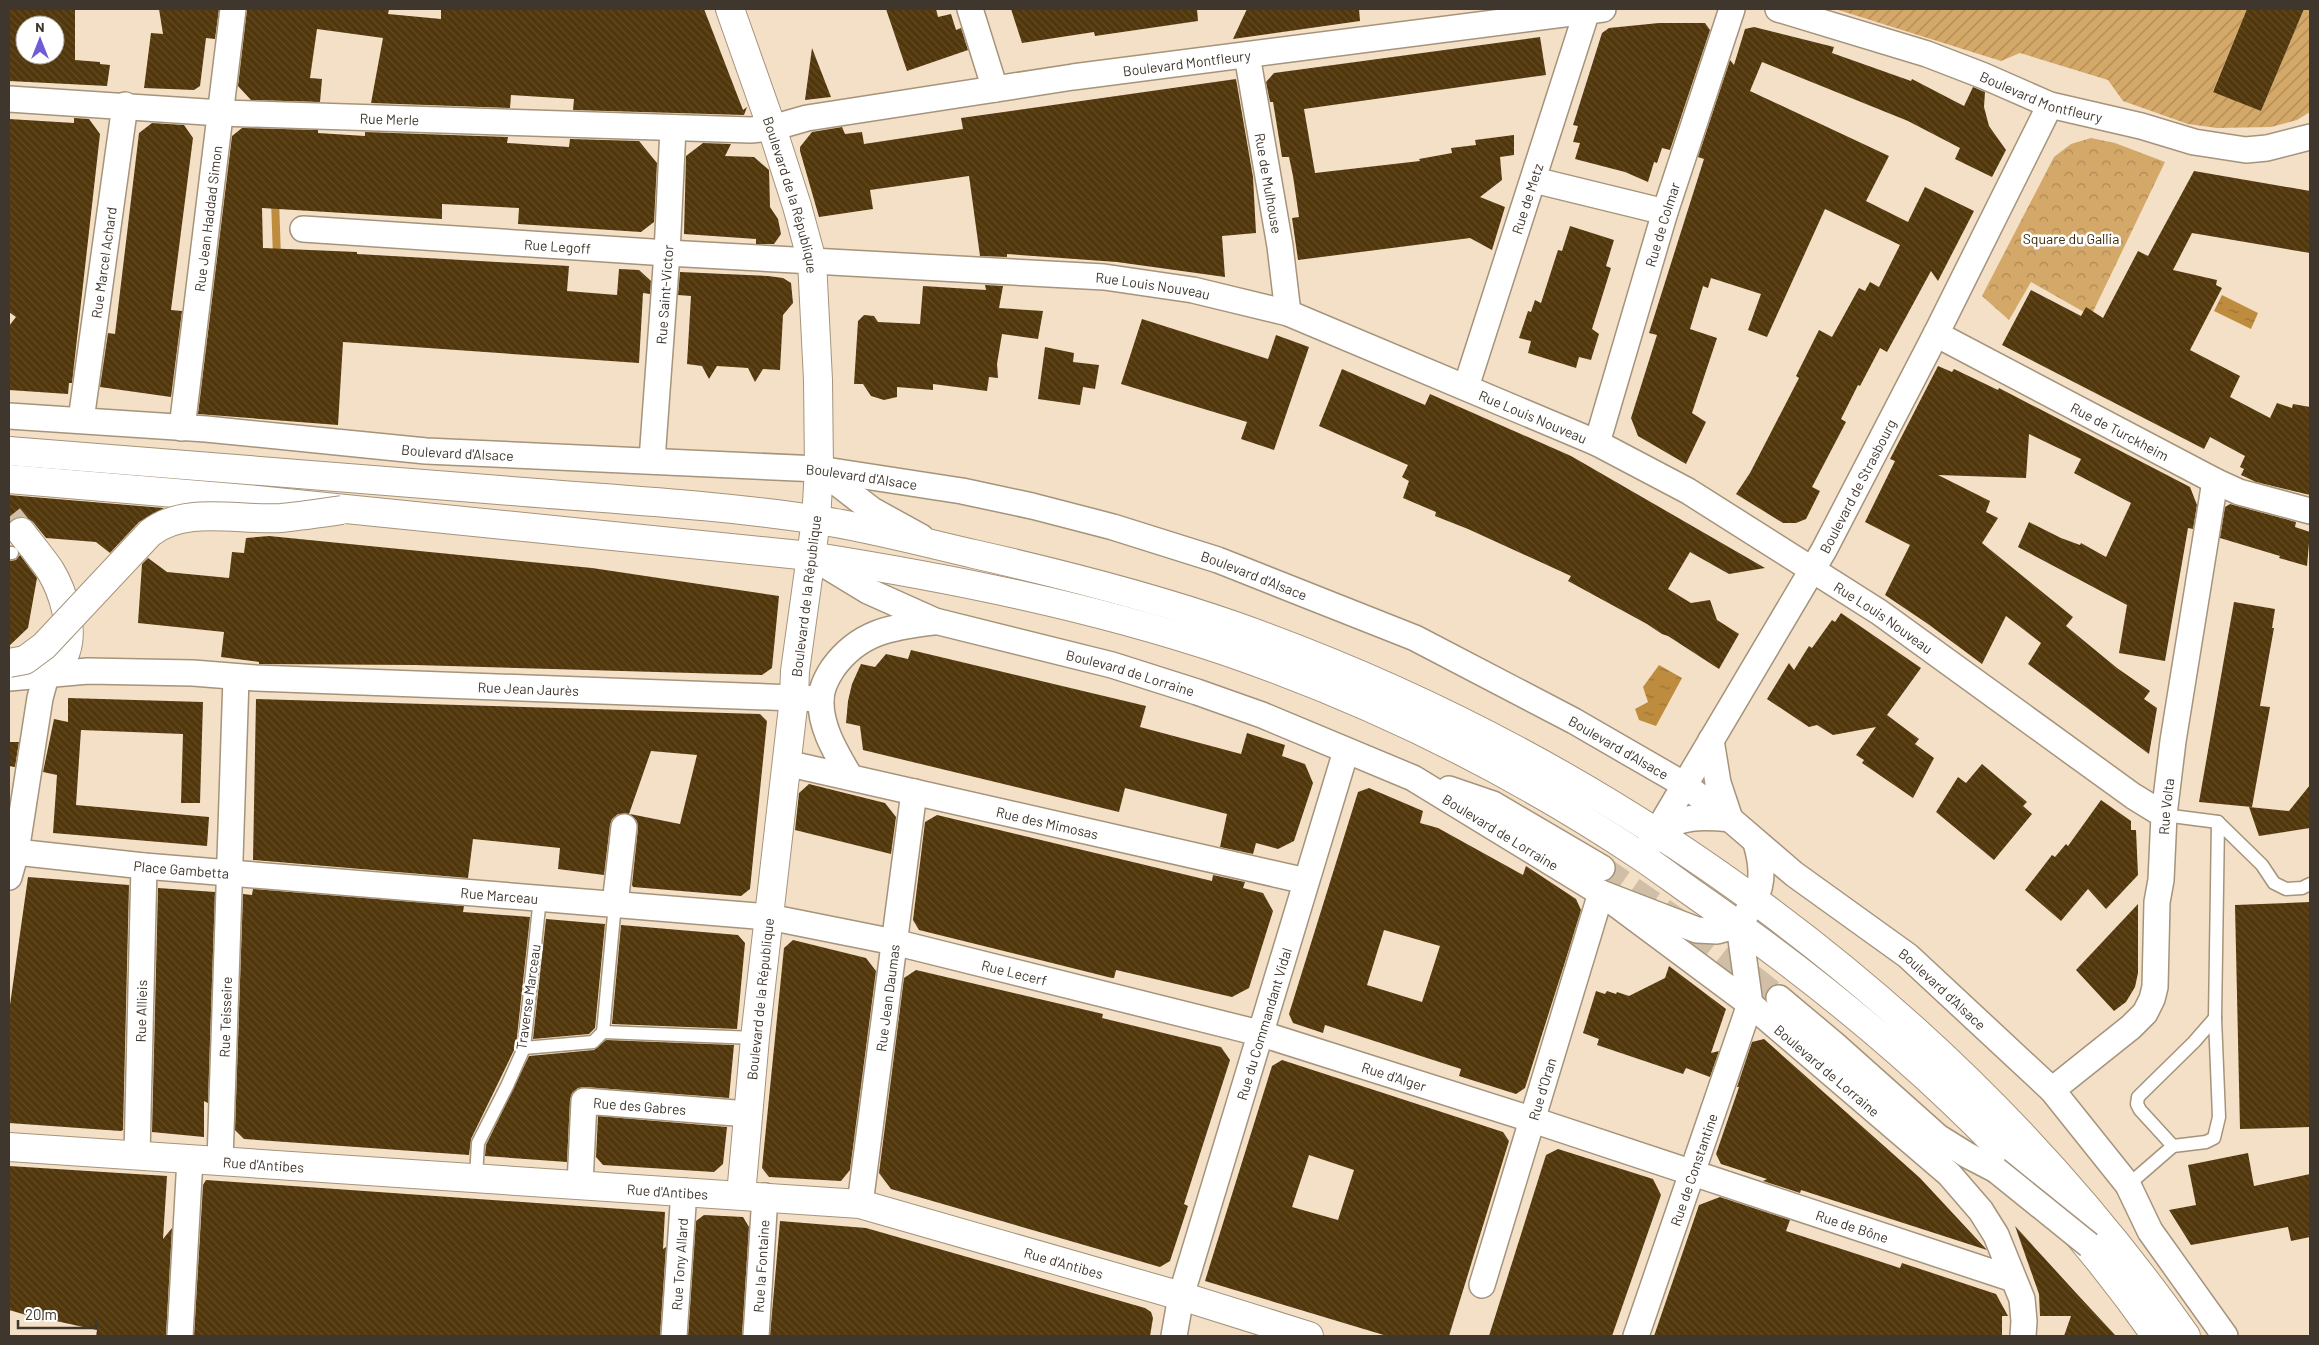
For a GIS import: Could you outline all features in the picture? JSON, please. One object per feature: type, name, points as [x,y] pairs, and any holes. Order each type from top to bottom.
[{"type":"main road","name":"Boulevard de la République","points":[[730,9],[772,128],[812,261],[818,380],[819,469],[816,520],[795,671],[794,698],[754,1038],[748,1114],[753,1195]]},
{"type":"main road","points":[[9,451],[622,500],[816,520],[863,528],[1032,567],[1171,605],[1297,649],[1447,714],[1516,750],[1656,832],[1756,901],[1884,1004],[1934,1048],[1991,1104],[2107,1232],[2186,1336]]},
{"type":"main road","points":[[9,479],[112,487],[810,556],[901,570],[1035,598],[1158,630],[1233,654],[1338,695],[1420,731],[1546,798],[1642,857],[1739,925],[1826,992],[1910,1060],[1976,1123],[2088,1245],[2156,1336]]},
{"type":"main road","points":[[9,663],[25,660],[44,646],[150,533],[165,522],[194,518],[280,518],[342,510]]},
{"type":"main road","points":[[14,546],[49,569],[56,582],[65,610],[68,646],[57,666],[46,676]]},
{"type":"main road","name":"Rue d'Antibes","points":[[9,1147],[753,1195],[860,1204],[1181,1296],[1309,1336]]},
{"type":"street","name":"Rue Jean Haddad Simon","points":[[182,428],[234,9]]},
{"type":"street","points":[[970,9],[995,89]]},
{"type":"street","name":"Rue de Colmar","points":[[1597,443],[1666,212],[1732,9]]},
{"type":"street","name":"Boulevard Montfleury","points":[[1778,9],[1927,54],[1984,76],[2050,105],[2141,126],[2194,142],[2223,148],[2246,150],[2266,148],[2310,137]]},
{"type":"street","name":"Boulevard Montfleury","points":[[772,128],[807,118],[1073,77],[1595,10]]},
{"type":"street","name":"Rue de Metz","points":[[1466,387],[1534,180],[1595,10]]},
{"type":"street","name":"Rue de Mulhouse","points":[[1247,55],[1280,246],[1288,313]]},
{"type":"street","name":"Rue Merle","points":[[9,99],[125,105],[221,113],[732,131],[772,128]]},
{"type":"street","name":"Rue Marcel Achard","points":[[81,420],[125,105]]},
{"type":"street","name":"Boulevard de Strasbourg","points":[[1642,857],[1683,784],[1812,569],[1936,334],[2050,105]]},
{"type":"street","name":"Rue Saint-Victor","points":[[652,460],[667,253],[673,128]]},
{"type":"street","points":[[1534,180],[1666,212]]},
{"type":"street","name":"Rue Legoff","points":[[303,228],[812,261]]},
{"type":"street","name":"Rue Louis Nouveau","points":[[812,261],[889,264],[1135,281],[1193,290],[1260,304],[1288,313],[1597,443],[1688,490],[1895,624],[2133,796],[2164,814]]},
{"type":"street","name":"Rue de Turckheim","points":[[1936,334],[2215,481],[2239,492],[2310,511]]},
{"type":"street","name":"Boulevard d'Alsace","points":[[9,416],[182,428],[419,450],[819,469],[962,491],[1032,506],[1113,527],[1218,560],[1415,638],[1566,716],[1683,784],[1730,819],[1794,874],[1908,956],[2052,1090],[2128,1186],[2150,1231],[2226,1336]]},
{"type":"street","points":[[819,469],[872,510],[934,545]]},
{"type":"street","name":"Rue Volta","points":[[2052,1090],[2131,1027],[2145,1013],[2152,999],[2155,987],[2157,902],[2161,880],[2164,814],[2172,741],[2215,481]]},
{"type":"street","name":"Boulevard de Lorraine","points":[[810,556],[868,591],[935,622],[1112,665],[1262,715],[1413,778],[1463,792],[1494,804],[1601,880],[1949,1174],[1981,1211],[1996,1236],[2022,1299],[2023,1336]]},
{"type":"street","points":[[850,778],[828,735],[821,699],[828,676],[841,658],[856,644],[877,632],[895,627],[935,622]]},
{"type":"street","points":[[9,678],[88,671],[193,673],[236,678]]},
{"type":"street","points":[[9,876],[16,852],[40,698],[46,676]]},
{"type":"street","name":"Rue Jean Jaurès","points":[[236,678],[821,699]]},
{"type":"street","name":"Place Gambetta","points":[[16,852],[230,873],[236,678]]},
{"type":"street","points":[[1656,832],[1671,823],[1686,818],[1730,819],[1718,783],[1711,740]]},
{"type":"street","name":"Rue du Commandant Vidal","points":[[1174,1336],[1181,1296],[1259,1033],[1346,751]]},
{"type":"street","name":"Rue des Mimosas","points":[[786,763],[1306,881]]},
{"type":"street","name":"Rue Jean Daumas","points":[[860,1204],[914,792]]},
{"type":"street","points":[[615,904],[624,828]]},
{"type":"street","points":[[1601,880],[1696,930],[1718,931],[1739,925],[1756,901],[1762,884],[1762,871],[1756,842]]},
{"type":"street","name":"Rue Allieis","points":[[137,1155],[144,866]]},
{"type":"street","name":"Rue Marceau","points":[[230,873],[769,917]]},
{"type":"street","name":"Rue Teisseire","points":[[220,1161],[230,873]]},
{"type":"street","name":"Rue d'Oran","points":[[1482,1285],[1601,880]]},
{"type":"street","name":"Rue Lecerf","points":[[769,917],[894,942],[1259,1033]]},
{"type":"street","points":[[1739,925],[1750,1004]]},
{"type":"street","points":[[1779,998],[1938,1137],[1996,1170],[2088,1245]]},
{"type":"street","name":"Rue de Constantine","points":[[1636,1336],[1750,1004]]},
{"type":"street","name":"Rue d'Alger","points":[[1259,1033],[1692,1172]]},
{"type":"street","name":"Rue des Gabres","points":[[580,1184],[584,1102],[748,1114]]},
{"type":"street","points":[[1949,1174],[1967,1155]]},
{"type":"street","points":[[180,1336],[190,1159]]},
{"type":"street","name":"Rue de Bône","points":[[1692,1172],[2013,1279]]},
{"type":"street","name":"Rue Tony Allard","points":[[674,1336],[684,1191]]},
{"type":"street","name":"Rue la Fontaine","points":[[753,1195],[756,1336]]},
{"type":"lane","points":[[2164,814],[2218,822],[2262,865],[2274,883],[2286,890],[2302,888],[2310,884]]},
{"type":"lane","points":[[2128,1186],[2173,1146],[2206,1142],[2214,1138],[2217,1130],[2219,1117],[2215,1018],[2218,822]]},
{"type":"lane","name":"Traverse Marceau","points":[[476,1177],[478,1143],[524,1048],[540,898]]},
{"type":"lane","points":[[524,1048],[593,1042],[602,1032],[615,904]]},
{"type":"lane","points":[[2173,1146],[2140,1110],[2137,1104],[2138,1097],[2194,1042],[2215,1018]]},
{"type":"lane","points":[[602,1032],[754,1038]]},
{"type":"green space","points":[[1835,9],[2247,9],[2213,91],[2261,111],[2304,9],[2310,9],[2310,112],[2297,120],[2271,127],[2217,128],[2188,124],[2123,101],[2108,80],[2020,53],[2001,61]]},
{"type":"green space","name":"Square du Gallia","points":[[2091,138],[2115,143],[2165,162],[2091,316],[2031,282],[2009,320],[1982,296],[2054,157],[2071,144]]},
{"type":"water","points":[[2222,295],[2258,313],[2251,329],[2214,311]]},
{"type":"water","points":[[1659,665],[1682,678],[1656,726],[1639,720],[1635,709],[1648,702],[1643,687]]},
{"type":"building","points":[[9,9],[75,9],[75,60],[100,62],[100,64],[110,65],[107,86],[9,81]]},
{"type":"building","points":[[159,9],[219,9],[215,39],[206,38],[200,86],[194,90],[144,88],[151,33],[163,34]]},
{"type":"building","points":[[247,9],[389,9],[388,14],[441,19],[441,9],[704,9],[743,110],[747,107],[744,115],[573,110],[574,99],[511,95],[510,108],[371,103],[383,38],[317,29],[310,78],[322,79],[320,102],[251,100],[238,86]]},
{"type":"building","points":[[886,9],[936,9],[938,17],[951,14],[956,30],[961,28],[968,50],[907,71]]},
{"type":"building","points":[[1011,9],[1197,9],[1198,21],[1095,36],[1094,32],[1022,43]]},
{"type":"building","points":[[1247,9],[1359,9],[1360,21],[1233,39]]},
{"type":"building","points":[[2247,9],[2304,9],[2261,111],[2213,92]]},
{"type":"building","points":[[1659,23],[1705,23],[1710,30],[1670,150],[1662,148],[1657,163],[1654,162],[1648,182],[1625,172],[1575,159],[1580,143],[1573,142],[1578,126],[1573,125],[1602,33],[1609,28]]},
{"type":"building","points":[[1754,27],[1834,47],[1832,53],[1911,81],[1912,79],[1964,106],[1973,87],[1985,92],[1984,107],[1989,126],[2006,150],[1992,177],[1955,159],[1960,148],[1908,121],[1762,62],[1750,91],[1889,156],[1866,201],[1908,222],[1925,187],[1974,211],[1938,281],[1931,271],[1887,352],[1880,348],[1860,386],[1858,385],[1841,419],[1846,422],[1812,487],[1820,491],[1806,519],[1796,523],[1783,523],[1736,494],[1750,473],[1799,378],[1796,376],[1819,330],[1832,337],[1859,288],[1865,291],[1870,282],[1879,287],[1900,245],[1825,209],[1767,337],[1748,330],[1761,294],[1711,278],[1708,288],[1703,286],[1690,329],[1717,338],[1692,413],[1706,422],[1686,464],[1638,436],[1631,418],[1657,335],[1649,333],[1704,159],[1698,157],[1730,60],[1734,65],[1745,29]]},
{"type":"building","points":[[1540,37],[1546,75],[1304,109],[1315,173],[1420,161],[1419,159],[1452,153],[1451,148],[1476,145],[1475,140],[1514,135],[1514,155],[1500,157],[1502,180],[1480,197],[1505,207],[1492,250],[1470,238],[1298,260],[1292,218],[1299,217],[1293,176],[1289,157],[1282,157],[1273,102],[1270,102],[1266,82],[1274,73]]},
{"type":"building","points":[[812,48],[831,97],[805,100]]},
{"type":"building","points":[[1236,79],[1253,177],[1256,233],[1222,236],[1225,277],[1117,262],[1007,254],[1007,257],[980,256],[969,176],[870,190],[873,209],[819,217],[800,151],[800,147],[812,132],[842,127],[845,134],[862,132],[864,144],[963,129],[961,118]]},
{"type":"building","points":[[74,118],[89,119],[100,134],[72,383],[69,383],[68,394],[9,390],[9,326],[16,317],[9,312],[9,119],[74,123]]},
{"type":"building","points":[[152,123],[184,125],[193,138],[171,310],[182,311],[171,397],[100,387],[108,333],[115,334],[139,133]]},
{"type":"building","points":[[242,128],[318,130],[318,133],[365,136],[365,132],[508,137],[507,143],[569,147],[570,139],[639,141],[657,163],[654,222],[641,232],[518,224],[519,208],[442,204],[442,219],[262,208],[263,248],[357,252],[357,254],[569,266],[567,291],[617,295],[619,269],[639,270],[651,281],[650,294],[643,293],[639,363],[343,342],[338,425],[198,414],[232,136]]},
{"type":"building","points":[[703,143],[731,144],[725,156],[754,157],[769,170],[770,207],[778,219],[781,234],[774,244],[756,244],[756,239],[684,234],[686,156]]},
{"type":"building","points":[[2194,171],[2310,191],[2310,253],[2192,233],[2173,270],[2217,280],[2216,285],[2222,288],[2190,350],[2240,376],[2230,397],[2270,418],[2277,403],[2292,408],[2293,404],[2310,407],[2310,495],[2256,482],[2241,475],[2244,469],[2240,467],[2245,456],[2210,437],[2204,449],[2002,345],[2031,290],[2081,316],[2086,307],[2103,318],[2138,251],[2148,256]]},
{"type":"building","points":[[1570,226],[1614,240],[1606,266],[1611,268],[1592,329],[1599,334],[1591,360],[1579,357],[1576,368],[1528,353],[1531,341],[1519,338],[1528,311],[1531,312],[1535,300],[1541,303],[1558,250],[1562,251]]},
{"type":"building","points":[[680,272],[768,276],[783,278],[791,283],[793,303],[783,315],[780,370],[763,369],[755,382],[748,368],[717,366],[709,379],[702,366],[687,364],[691,296],[678,295]]},
{"type":"building","points":[[985,285],[1003,286],[999,308],[1043,311],[1038,339],[1002,334],[997,364],[998,378],[989,377],[987,391],[933,384],[933,390],[897,387],[897,397],[884,400],[871,396],[863,384],[854,384],[858,321],[864,315],[874,316],[878,322],[920,324],[923,286],[986,290]]},
{"type":"building","points":[[1142,319],[1268,359],[1276,335],[1309,347],[1274,450],[1241,439],[1247,422],[1121,384]]},
{"type":"building","points":[[1045,347],[1074,353],[1073,362],[1099,365],[1095,389],[1083,387],[1080,405],[1038,399]]},
{"type":"building","points":[[1938,366],[1952,372],[1954,369],[1998,390],[1999,388],[2190,487],[2197,505],[2193,529],[2188,528],[2165,661],[2119,653],[2127,605],[2018,547],[2029,522],[2061,538],[2080,545],[2081,543],[2106,557],[2131,503],[2074,473],[2081,459],[2029,434],[2026,478],[1938,475],[1990,501],[1986,512],[1998,518],[1982,543],[2073,617],[2066,626],[2117,668],[2150,691],[2144,699],[2157,708],[2149,754],[2028,664],[2041,643],[2006,616],[1982,664],[1885,595],[1910,545],[1865,522],[1895,461],[1890,459]]},
{"type":"building","points":[[1342,369],[1425,405],[1430,394],[1571,456],[1765,568],[1729,574],[1690,552],[1668,589],[1691,603],[1710,600],[1717,620],[1739,634],[1719,669],[1668,636],[1568,581],[1571,576],[1435,516],[1436,512],[1403,498],[1409,481],[1402,477],[1408,465],[1319,426]]},
{"type":"building","points":[[9,495],[164,508],[139,522],[110,553],[96,542],[46,538],[33,522],[26,517],[18,517],[9,523]]},
{"type":"building","points":[[2230,504],[2296,522],[2295,527],[2310,532],[2307,566],[2220,538],[2225,507]]},
{"type":"building","points":[[269,536],[592,568],[779,596],[772,668],[762,675],[415,665],[259,664],[259,662],[221,657],[224,632],[138,623],[142,564],[148,558],[167,572],[229,578],[232,552],[244,553],[246,538]]},
{"type":"building","points":[[20,555],[37,578],[28,628],[9,646],[9,561],[16,560]]},
{"type":"building","points":[[2234,602],[2275,609],[2272,628],[2274,628],[2260,706],[2270,707],[2252,807],[2199,802]]},
{"type":"building","points":[[1841,613],[1921,668],[1887,715],[1919,739],[1915,744],[1934,758],[1913,798],[1862,763],[1864,760],[1856,755],[1876,727],[1833,735],[1817,725],[1809,727],[1767,699],[1789,663],[1794,670],[1809,646],[1812,648],[1832,620],[1835,622]]},
{"type":"building","points":[[911,650],[1146,706],[1140,727],[1241,754],[1247,733],[1285,745],[1282,756],[1305,764],[1313,783],[1294,841],[1278,849],[1256,843],[1253,854],[1220,847],[1227,814],[1125,788],[1119,812],[863,750],[860,726],[846,723],[852,684],[861,664],[875,667],[886,654],[908,659]]},
{"type":"building","points":[[68,698],[203,702],[200,803],[181,803],[183,734],[81,730],[76,805],[209,817],[207,846],[53,833],[57,775],[43,772],[54,719],[68,722]]},
{"type":"building","points":[[256,699],[760,714],[767,721],[750,889],[741,896],[633,887],[638,828],[637,821],[630,814],[680,824],[697,755],[651,751],[629,814],[618,814],[612,819],[604,875],[558,869],[560,848],[473,839],[468,878],[253,860]]},
{"type":"building","points":[[9,742],[19,742],[15,767],[9,766]]},
{"type":"building","points":[[1982,764],[2027,802],[2023,806],[2032,814],[1994,860],[1936,812],[1958,777],[1966,783]]},
{"type":"building","points":[[809,784],[885,803],[896,817],[891,854],[795,830],[799,793]]},
{"type":"building","points":[[2310,785],[2310,828],[2259,836],[2249,807],[2289,811]]},
{"type":"building","points":[[1369,788],[1423,811],[1420,823],[1438,828],[1523,875],[1526,866],[1576,899],[1581,910],[1565,962],[1525,1088],[1516,1094],[1459,1076],[1461,1069],[1325,1025],[1323,1033],[1293,1023],[1289,1014],[1358,792]],"holes":[[[1384,930],[1440,946],[1422,1002],[1367,985]]]},
{"type":"building","points":[[2101,800],[2131,821],[2131,830],[2136,830],[2138,875],[2106,909],[2088,889],[2061,921],[2025,890],[2052,855],[2055,857],[2066,844],[2068,846]]},
{"type":"building","points":[[937,815],[1212,881],[1213,875],[1245,882],[1243,888],[1263,893],[1273,911],[1249,988],[1232,997],[1116,970],[1114,978],[1112,978],[919,930],[913,920],[925,822]]},
{"type":"building","points":[[28,877],[129,885],[123,1130],[121,1131],[9,1123],[9,1012]]},
{"type":"building","points":[[158,888],[215,892],[208,1103],[204,1101],[204,1137],[152,1132]]},
{"type":"building","points":[[253,889],[464,906],[463,912],[530,917],[516,1046],[471,1139],[469,1155],[244,1139],[235,1130],[243,894],[252,895]]},
{"type":"building","points":[[2310,902],[2310,1127],[2240,1129],[2235,905]]},
{"type":"building","points":[[2138,904],[2138,973],[2135,987],[2126,1002],[2114,1011],[2076,970]]},
{"type":"building","points":[[546,919],[605,924],[595,1028],[589,1034],[533,1039]]},
{"type":"building","points":[[621,925],[738,935],[745,943],[737,1029],[612,1024]]},
{"type":"building","points":[[793,940],[866,958],[876,971],[850,1170],[841,1181],[769,1177],[762,1168],[784,948]]},
{"type":"building","points":[[1669,966],[1726,1009],[1711,1053],[1719,1051],[1710,1077],[1686,1068],[1683,1074],[1597,1045],[1599,1039],[1583,1033],[1596,991],[1605,994],[1607,991],[1616,994],[1617,992],[1629,996],[1665,978]]},
{"type":"building","points":[[916,970],[1103,1014],[1102,1018],[1221,1047],[1230,1060],[1184,1204],[1188,1206],[1170,1261],[1160,1267],[891,1189],[879,1173],[904,978]]},
{"type":"building","points":[[1764,1039],[1920,1178],[1987,1250],[1801,1190],[1800,1193],[1763,1181],[1767,1179],[1721,1164],[1716,1154],[1752,1042]]},
{"type":"building","points":[[606,1040],[734,1045],[729,1098],[578,1088],[572,1093],[570,1100],[567,1162],[485,1156],[486,1145],[529,1056],[594,1050]]},
{"type":"building","points":[[1282,1060],[1503,1132],[1509,1141],[1449,1336],[1387,1336],[1205,1281],[1272,1066]],"holes":[[[1309,1155],[1354,1170],[1338,1220],[1292,1207]]]},
{"type":"building","points":[[598,1116],[727,1127],[723,1164],[714,1172],[603,1165],[596,1157]]},
{"type":"building","points":[[1558,1149],[1653,1179],[1661,1195],[1612,1336],[1489,1336],[1546,1155]]},
{"type":"building","points":[[2248,1153],[2254,1186],[2310,1174],[2310,1237],[2291,1241],[2288,1227],[2191,1245],[2169,1210],[2196,1205],[2188,1165]]},
{"type":"building","points":[[9,1166],[167,1176],[163,1239],[172,1228],[166,1336],[96,1336],[97,1330],[47,1319],[47,1321],[9,1310]]},
{"type":"building","points":[[206,1180],[665,1212],[663,1249],[666,1247],[660,1336],[194,1336],[203,1185]]},
{"type":"building","points":[[1720,1197],[1790,1220],[1786,1231],[1900,1268],[1902,1263],[1996,1294],[2008,1316],[2002,1316],[2002,1336],[1654,1336],[1699,1205]]},
{"type":"building","points":[[704,1215],[743,1217],[749,1227],[742,1336],[688,1336],[696,1221]]},
{"type":"building","points":[[780,1221],[866,1228],[1145,1308],[1151,1312],[1153,1318],[1150,1336],[770,1336]]},
{"type":"building","points":[[2015,1226],[2116,1336],[2064,1336],[2071,1316],[2040,1316],[2039,1294]]},
{"type":"waterway","points":[[275,199],[277,258]]},
{"type":"tunnel","points":[[9,517],[21,532]]},
{"type":"tunnel","points":[[1602,868],[1701,937],[1779,998]]}]
